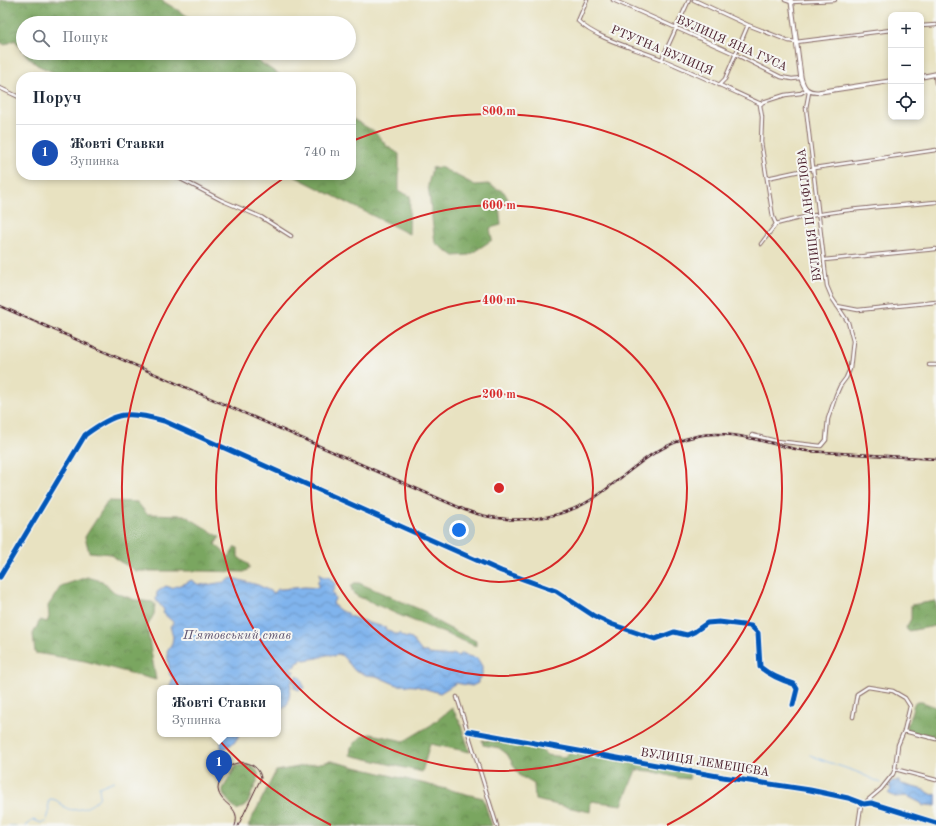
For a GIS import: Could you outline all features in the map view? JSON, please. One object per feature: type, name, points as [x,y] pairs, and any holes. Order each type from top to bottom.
[{"type":"main road","name":"ВУЛИЦЯ ПАНФІЛОВА","points":[[791,1],[801,78],[807,91]]},
{"type":"main road","points":[[924,76],[935,74]]},
{"type":"main road","points":[[807,91],[819,92],[888,81]]},
{"type":"street","name":"РТУТНА ВУЛИЦЯ","points":[[587,0],[578,21],[584,27],[610,39],[662,59],[761,104]]},
{"type":"street","name":"ВУЛИЦЯ ЯНА ГУСА","points":[[613,0],[735,54],[781,77],[792,79],[801,78]]},
{"type":"street","points":[[662,59],[689,0]]},
{"type":"street","points":[[694,0],[748,25],[789,41],[796,42],[888,30]]},
{"type":"street","points":[[785,0],[835,0]]},
{"type":"street","points":[[924,26],[936,24]]},
{"type":"street","points":[[718,85],[725,79],[748,25]]},
{"type":"street","points":[[935,74],[936,83]]},
{"type":"street","points":[[0,88],[16,96]]},
{"type":"street","points":[[776,224],[773,216],[761,142],[761,104],[784,95],[807,91]]},
{"type":"street","name":"ВУЛИЦЯ ПАНФІЛОВА","points":[[752,435],[776,441],[821,446],[826,440],[828,419],[836,394],[850,369],[853,341],[848,322],[832,298],[828,286],[806,108],[807,91]]},
{"type":"street","points":[[767,178],[814,168],[936,150]]},
{"type":"street","points":[[183,180],[221,200],[261,217],[291,236]]},
{"type":"street","points":[[761,244],[776,224],[797,218],[819,214],[936,202]]},
{"type":"street","points":[[824,260],[936,249]]},
{"type":"street","points":[[837,306],[858,310],[936,302]]},
{"type":"street","points":[[929,365],[936,365]]},
{"type":"street","points":[[0,577],[85,435],[105,421],[127,414],[145,416],[164,421],[501,571],[556,591],[594,616],[611,624],[655,639],[674,632],[687,635],[707,623],[719,622],[751,626],[758,632],[760,668],[769,675],[794,684],[797,689],[793,705]]},
{"type":"street","points":[[853,717],[857,694],[868,687],[893,691],[905,698],[910,706],[904,731],[898,745],[894,769],[889,780],[882,789],[860,809],[858,826]]},
{"type":"street","points":[[457,697],[497,826]]},
{"type":"street","name":"ВУЛИЦЯ ЛЕМЕШЄВА","points":[[468,731],[724,777],[810,790],[848,798],[864,804],[871,804],[936,823]]},
{"type":"street","points":[[904,731],[936,739]]},
{"type":"street","points":[[894,769],[936,780]]},
{"type":"green space","points":[[0,0],[161,0],[187,16],[16,16],[16,41],[15,40],[5,45],[0,42]]},
{"type":"green space","points":[[32,60],[257,60],[275,72],[53,72],[37,65]]},
{"type":"green space","points":[[356,121],[375,132],[387,146],[399,154],[399,191],[410,196],[409,234],[302,180],[356,180]]},
{"type":"green space","points":[[440,167],[475,185],[488,184],[504,192],[508,199],[499,203],[501,225],[490,228],[492,240],[469,255],[454,256],[435,243],[428,185],[432,168]]},
{"type":"green space","points":[[108,501],[137,502],[147,514],[184,515],[220,537],[215,544],[229,557],[235,547],[238,548],[238,557],[249,565],[249,569],[244,572],[136,571],[119,561],[111,554],[89,552],[85,537]]},
{"type":"green space","points":[[87,577],[102,581],[114,592],[135,600],[152,602],[155,604],[154,614],[147,627],[156,680],[85,661],[35,653],[33,634],[40,620],[47,622],[49,617],[48,606],[61,586]]},
{"type":"green space","points":[[354,583],[359,583],[426,612],[434,620],[476,641],[476,646],[399,615],[357,596],[353,593],[351,587]]},
{"type":"green space","points":[[936,601],[936,626],[908,631],[906,628],[911,619],[911,605]]},
{"type":"green space","points":[[917,702],[922,702],[936,707],[936,738],[906,730],[914,704]]},
{"type":"green space","points":[[452,708],[459,720],[470,752],[430,744],[422,772],[350,755],[351,747],[363,735],[371,734],[404,741],[431,725]]},
{"type":"green space","points":[[482,740],[538,747],[547,755],[564,757],[570,752],[690,773],[689,779],[678,778],[651,771],[636,770],[622,805],[591,801],[590,812],[535,800],[534,784],[520,776],[507,754],[499,748],[483,745]]},
{"type":"green space","points":[[331,761],[483,798],[492,826],[248,826],[276,771]]},
{"type":"green space","points":[[244,765],[255,768],[258,779],[248,803],[244,807],[236,810],[224,796],[223,789],[236,766]]},
{"type":"water","name":"П'ятовський став","points":[[319,573],[323,577],[329,577],[336,585],[334,586],[332,592],[335,599],[333,603],[339,610],[348,613],[349,616],[385,627],[386,630],[392,631],[394,634],[400,633],[404,637],[412,639],[422,652],[450,656],[453,654],[457,656],[463,653],[477,658],[482,666],[482,677],[478,679],[478,683],[472,686],[456,683],[440,693],[416,686],[397,685],[376,676],[366,675],[355,671],[341,655],[337,654],[334,656],[328,655],[305,660],[301,659],[296,666],[290,668],[290,670],[294,671],[292,679],[295,680],[297,675],[301,679],[304,688],[299,690],[294,688],[294,681],[292,680],[288,703],[281,711],[281,685],[170,685],[173,678],[170,675],[167,651],[172,643],[173,637],[170,626],[173,622],[163,613],[164,610],[156,600],[157,592],[166,586],[172,588],[191,580],[197,584],[206,585],[224,582],[232,578],[258,585],[274,593],[278,589],[305,587],[318,588],[318,581],[320,578]]},
{"type":"water","points":[[222,737],[238,737],[234,743],[223,749],[221,748]]},
{"type":"water","points":[[892,781],[899,781],[902,784],[924,790],[933,795],[936,794],[936,806],[923,806],[921,803],[907,796],[895,797],[888,793],[891,790],[889,785]]},
{"type":"waterway","points":[[810,755],[857,772],[881,783]]},
{"type":"waterway","points":[[26,826],[33,820],[42,823],[46,822],[49,813],[48,802],[50,799],[57,801],[66,808],[74,810],[88,807],[99,798],[99,787],[114,781]]},
{"type":"waterway","points":[[9,826],[16,826]]},
{"type":"tram line","points":[[235,826],[236,814],[222,799],[218,788],[229,767],[233,764],[243,763],[257,769],[261,778],[238,826]]},
{"type":"railway","points":[[0,306],[465,510],[489,517],[522,520],[560,514],[594,498],[642,461],[666,446],[697,436],[710,434],[738,436],[807,451],[936,459]]},
{"type":"cycle path","points":[[0,577],[85,435],[105,422],[122,415],[140,415],[164,421],[501,571],[556,591],[594,616],[611,624],[655,639],[674,632],[687,635],[707,623],[719,622],[751,626],[758,633],[760,667],[768,673],[794,684],[797,689],[793,705]]},
{"type":"cycle path","points":[[468,731],[723,777],[810,790],[848,798],[864,804],[871,803],[936,823]]},
{"type":"place","name":"Жовті Ставки","points":[[219,783]]}]
